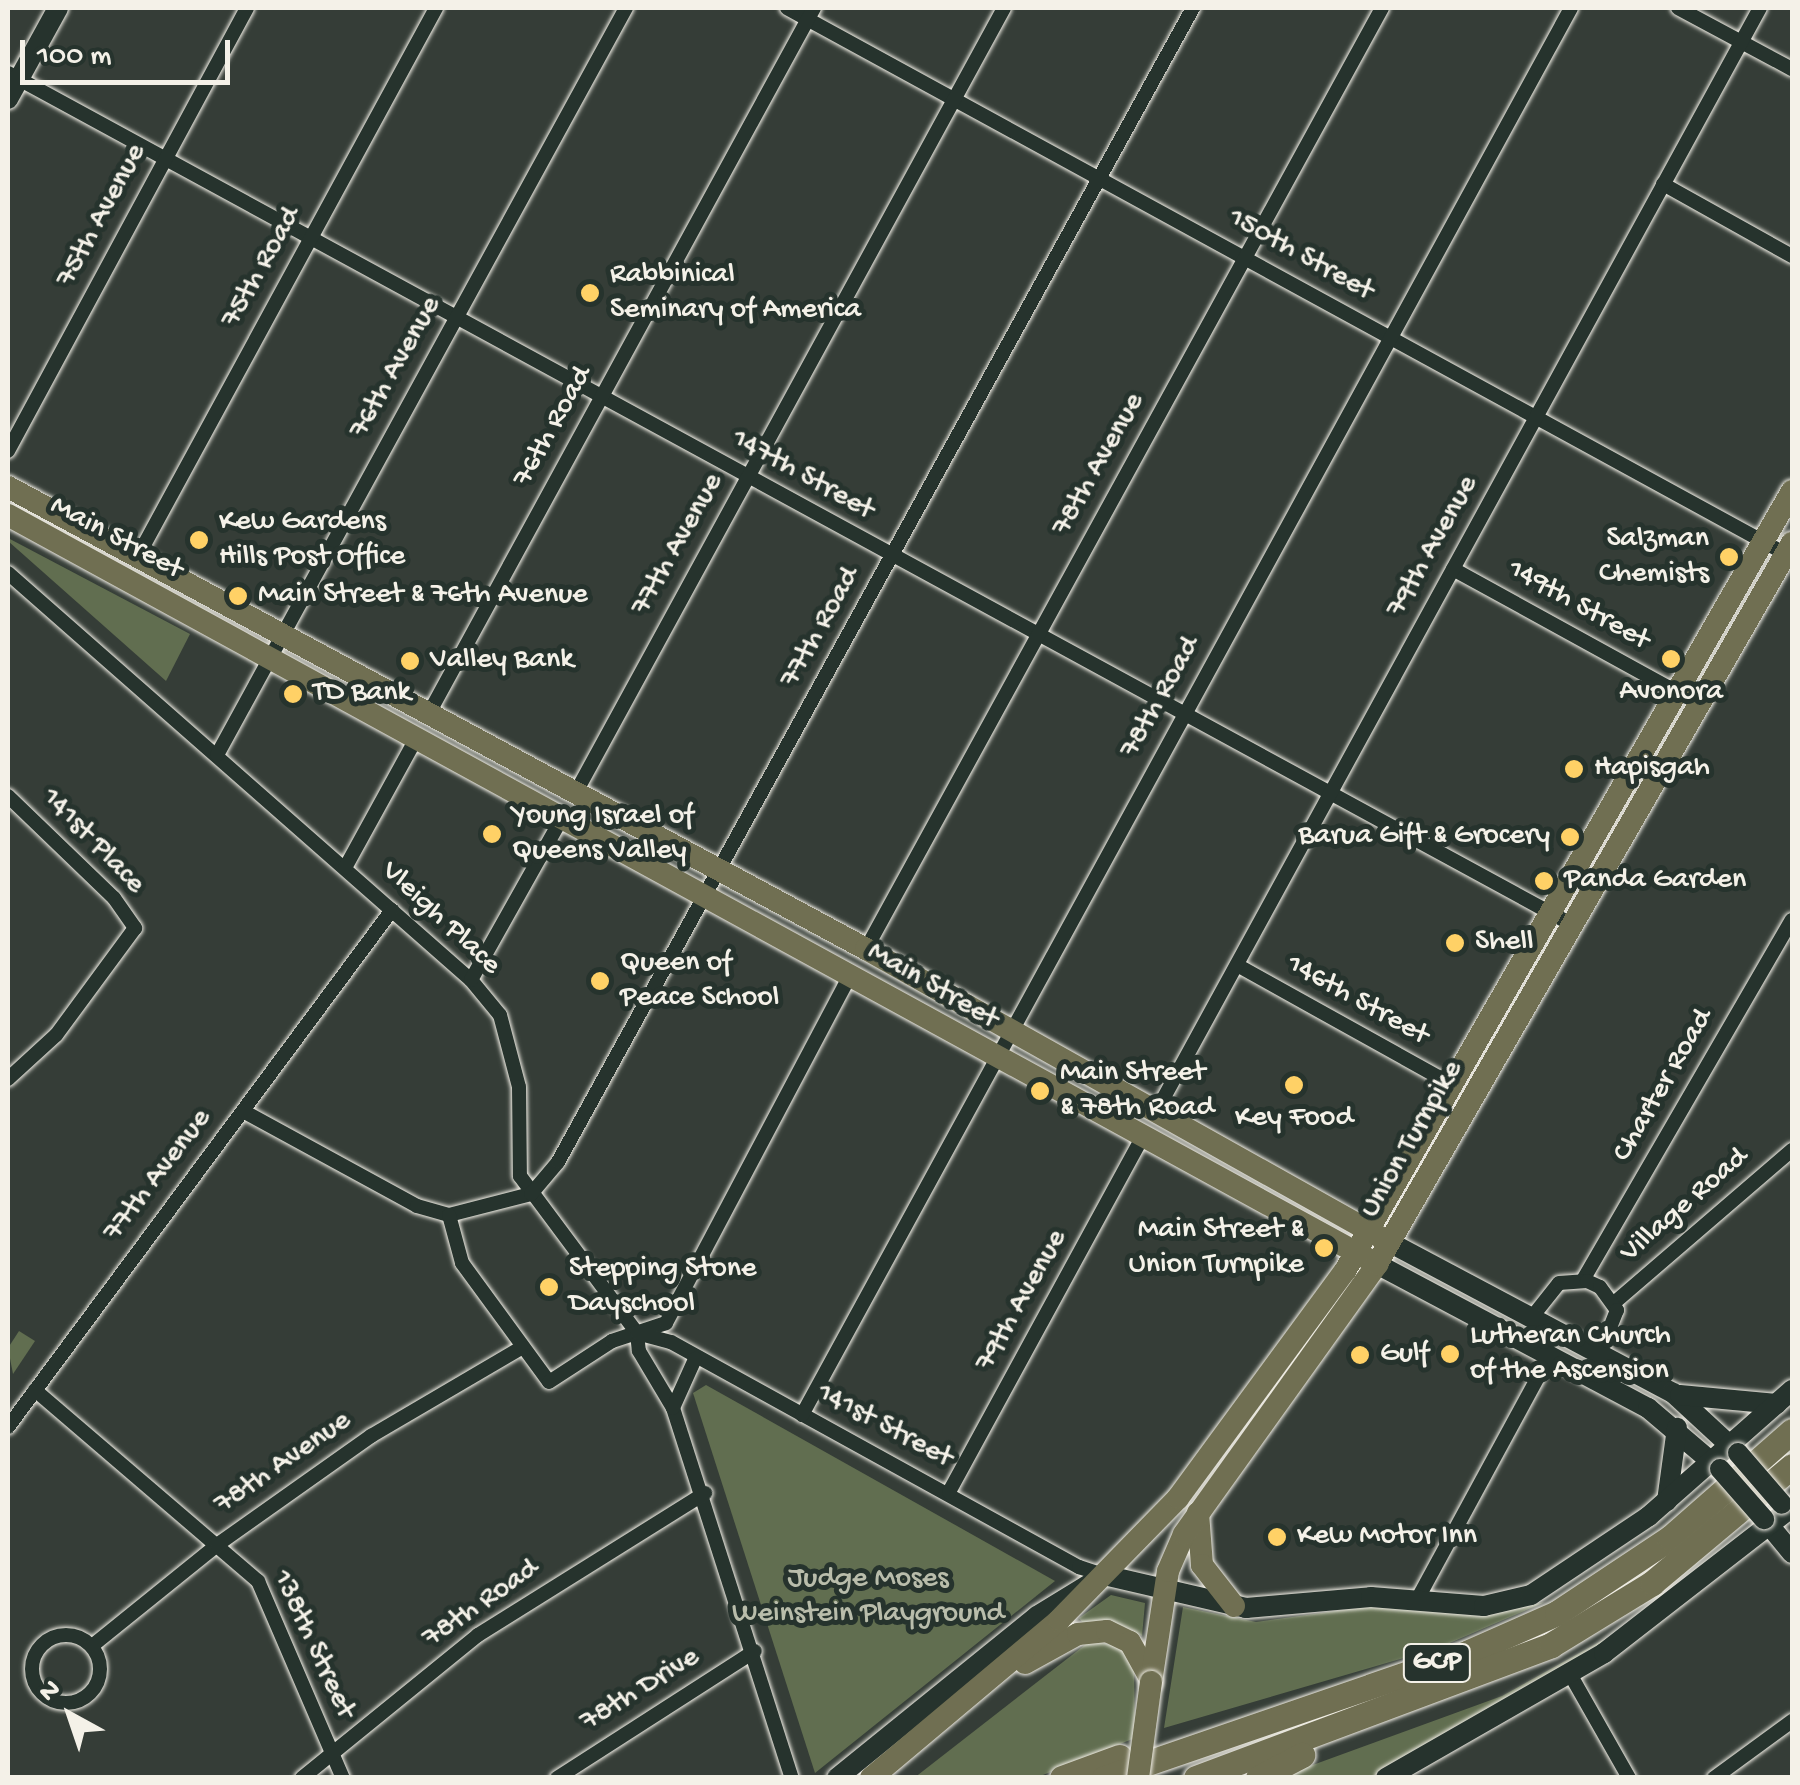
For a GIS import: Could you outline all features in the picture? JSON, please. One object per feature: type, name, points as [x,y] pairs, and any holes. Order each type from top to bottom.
[{"type":"highway","name":"GCP","points":[[1104,1778],[1226,1732],[1469,1652],[1557,1613],[1670,1538],[1792,1431]]},
{"type":"highway","name":"GCP","points":[[1196,1778],[1527,1657],[1599,1619],[1687,1556],[1792,1466]]},
{"type":"highway","points":[[1258,1778],[1407,1702]]},
{"type":"highway","points":[[1062,1778],[1107,1760],[1226,1732]]},
{"type":"highway","points":[[1221,1778],[1284,1747]]},
{"type":"main road","points":[[8,99],[13,76],[58,8]]},
{"type":"main road","name":"Main Street","points":[[8,487],[575,794],[850,975],[997,1059],[1550,1355],[1677,1428],[1716,1465],[1792,1554]]},
{"type":"main road","name":"Union Turnpike","points":[[871,1778],[982,1687],[1104,1574],[1148,1529],[1256,1393],[1355,1251],[1792,491]]},
{"type":"main road","name":"Main Street","points":[[8,514],[563,816],[866,949],[1010,1034],[1388,1242],[1673,1393],[1734,1449],[1789,1509]]},
{"type":"main road","name":"Union Turnpike","points":[[1138,1778],[1164,1589],[1175,1552],[1377,1264],[1789,549]]},
{"type":"main road","points":[[1673,1393],[1785,1397]]},
{"type":"main road","points":[[1104,1574],[1234,1606],[1417,1600],[1484,1606],[1531,1595],[1716,1465],[1785,1397]]},
{"type":"main road","points":[[1667,1501],[1677,1428]]},
{"type":"main road","points":[[1386,1778],[1570,1674],[1789,1509]]},
{"type":"main road","points":[[1198,1514],[1202,1565],[1234,1606]]},
{"type":"main road","points":[[1148,1529],[1175,1552]]},
{"type":"main road","name":"Union Turnpike","points":[[837,1778],[1037,1616],[1104,1574]]},
{"type":"main road","points":[[982,1687],[1097,1630],[1130,1642],[1151,1682]]},
{"type":"street","name":"75th Avenue","points":[[8,450],[247,8]]},
{"type":"street","name":"75th Road","points":[[138,556],[436,8]]},
{"type":"street","name":"76th Avenue","points":[[217,755],[626,8]]},
{"type":"street","name":"150th Street","points":[[786,8],[811,13],[954,99],[1390,338],[1763,541],[1789,549]]},
{"type":"street","name":"77th Avenue","points":[[575,794],[1004,8]]},
{"type":"street","name":"77th Road","points":[[531,1194],[567,1146],[714,884],[1193,8]]},
{"type":"street","name":"78th Avenue","points":[[866,949],[1382,8]]},
{"type":"street","name":"78th Road","points":[[802,1416],[1570,8]]},
{"type":"street","points":[[1678,8],[1792,70]]},
{"type":"street","name":"79th Avenue","points":[[1156,1112],[1760,8]]},
{"type":"street","name":"76th Road","points":[[428,715],[811,13]]},
{"type":"street","name":"147th Street","points":[[13,76],[1571,924]]},
{"type":"street","points":[[1663,184],[1792,256]]},
{"type":"street","name":"149th Street","points":[[1453,569],[1676,692]]},
{"type":"street","name":"Vleigh Place","points":[[8,573],[471,980],[500,1015],[513,1052],[520,1176],[637,1333],[639,1351],[673,1408],[705,1493],[792,1778]]},
{"type":"street","points":[[345,868],[417,737]]},
{"type":"street","name":"141st Place","points":[[8,1079],[56,1035],[135,928],[114,898],[9,800]]},
{"type":"street","points":[[471,980],[563,816]]},
{"type":"street","name":"77th Avenue","points":[[8,1427],[392,910]]},
{"type":"street","name":"Charter Road","points":[[1584,1280],[1788,940],[1792,920]]},
{"type":"street","name":"146th Street","points":[[1237,965],[1450,1084]]},
{"type":"street","points":[[449,1215],[462,1263],[548,1382],[612,1341],[666,1323],[850,975]]},
{"type":"street","points":[[243,1110],[417,1206],[449,1215],[531,1194]]},
{"type":"street","name":"79th Avenue","points":[[949,1492],[1144,1135]]},
{"type":"street","name":"Village Road","points":[[1614,1303],[1792,1150]]},
{"type":"street","points":[[1532,1317],[1546,1291],[1584,1280],[1614,1303],[1616,1323],[1600,1353]]},
{"type":"street","name":"141st Street","points":[[637,1333],[671,1342],[695,1359],[949,1492],[1079,1567],[1104,1574]]},
{"type":"street","name":"78th Avenue","points":[[92,1646],[217,1545],[371,1436],[521,1348]]},
{"type":"street","points":[[1417,1600],[1550,1355]]},
{"type":"street","points":[[673,1408],[695,1359]]},
{"type":"street","name":"138th Street","points":[[35,1390],[258,1581],[343,1778]]},
{"type":"street","name":"78th Road","points":[[302,1778],[478,1636],[705,1493]]},
{"type":"street","points":[[68,1634],[92,1646],[101,1670],[91,1693],[72,1703],[41,1693],[32,1669],[42,1645],[68,1634]]},
{"type":"street","name":"78th Drive","points":[[558,1778],[755,1651]]},
{"type":"street","points":[[1570,1674],[1629,1778]]},
{"type":"street","points":[[1714,1778],[1792,1721]]},
{"type":"green space","points":[[8,541],[190,634],[166,681]]},
{"type":"green space","points":[[19,1331],[35,1341],[13,1374],[8,1348]]},
{"type":"green space","name":"Judge Moses Weinstein Playground","points":[[706,1385],[1055,1581],[815,1773],[693,1393]]},
{"type":"green space","points":[[1111,1595],[1145,1603],[1142,1636],[1113,1622],[1082,1622],[1079,1618]]},
{"type":"green space","points":[[1545,1602],[1438,1648],[1164,1728],[1183,1607],[1256,1622],[1372,1606],[1487,1615]]},
{"type":"green space","points":[[1612,1635],[1564,1669],[1373,1777],[1277,1778],[1502,1696]]},
{"type":"green space","points":[[1090,1641],[1117,1646],[1134,1662],[1135,1738],[1038,1777],[914,1778]]},
{"type":"place","name":"Rabbinical Seminary of America","points":[[590,293]]},
{"type":"place","name":"Kew Gardens Hills Post Office","points":[[199,540]]},
{"type":"place","name":"Salzman Chemists","points":[[1729,557]]},
{"type":"place","name":"Main Street & 76th Avenue","points":[[238,596]]},
{"type":"place","name":"Avonora","points":[[1671,659]]},
{"type":"place","name":"Valley Bank","points":[[410,661]]},
{"type":"place","name":"TD Bank","points":[[293,694]]},
{"type":"place","name":"Hapisgah","points":[[1574,769]]},
{"type":"place","name":"Young Israel of Queens Valley","points":[[492,834]]},
{"type":"place","name":"Barua Gift & Grocery","points":[[1570,837]]},
{"type":"place","name":"Panda Garden","points":[[1544,881]]},
{"type":"place","name":"Shell","points":[[1455,943]]},
{"type":"place","name":"Queen of Peace School","points":[[600,981]]},
{"type":"place","name":"Key Food","points":[[1294,1085]]},
{"type":"place","name":"Main Street & 78th Road","points":[[1040,1091]]},
{"type":"place","name":"Main Street & Union Turnpike","points":[[1324,1248]]},
{"type":"place","name":"Stepping Stone Dayschool","points":[[549,1287]]},
{"type":"place","name":"Lutheran Church of the Ascension","points":[[1450,1354]]},
{"type":"place","name":"Gulf","points":[[1360,1355]]},
{"type":"place","name":"Kew Motor Inn","points":[[1277,1537]]}]
